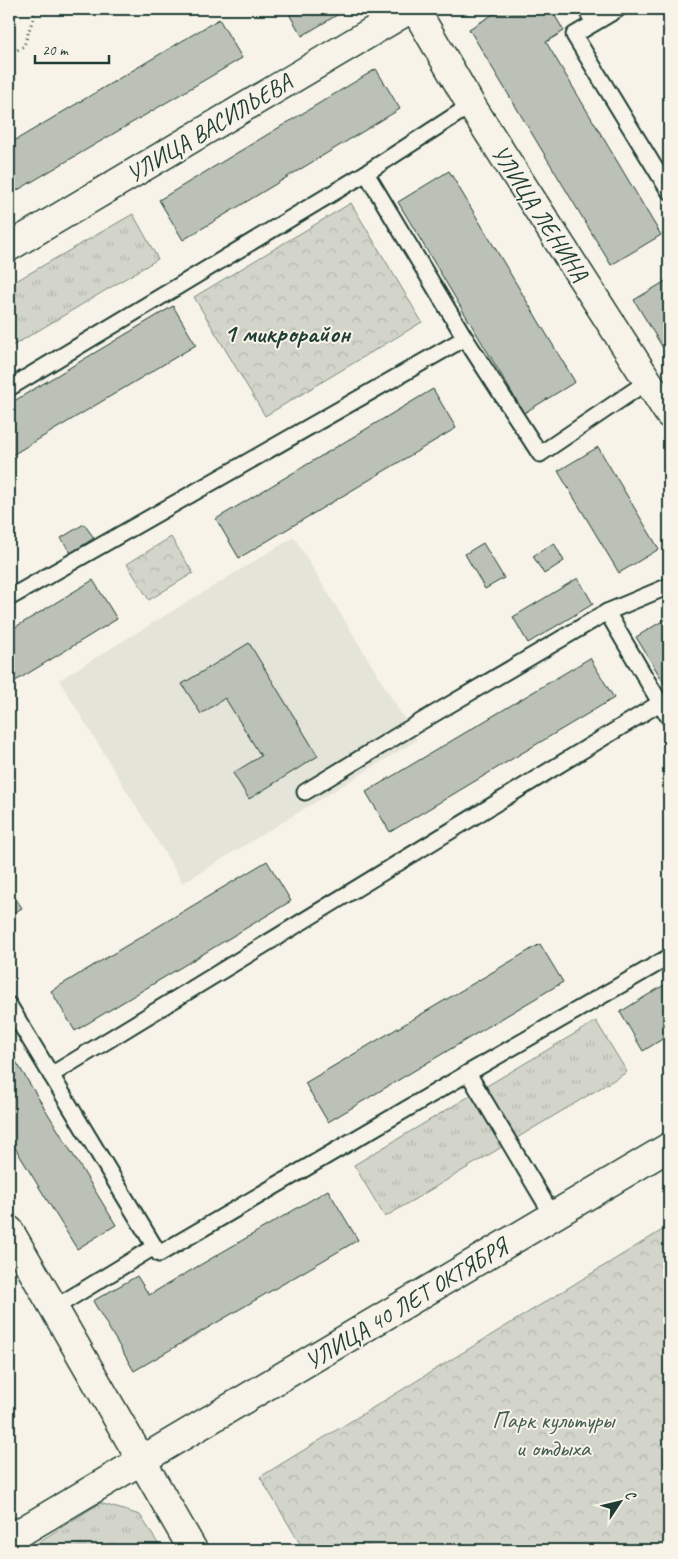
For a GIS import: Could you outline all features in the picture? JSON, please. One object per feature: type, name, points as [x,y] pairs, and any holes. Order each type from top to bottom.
[{"type":"street","name":"УЛИЦА ВАСИЛЬЕВА","points":[[9,248],[410,9]]},
{"type":"street","name":"УЛИЦА ЛЕНИНА","points":[[415,9],[471,105],[669,414]]},
{"type":"street","name":"УЛИЦА 40 ЛЕТ ОКТЯБРЯ","points":[[9,1539],[669,1147]]},
{"type":"street","points":[[9,1230],[193,1550]]},
{"type":"lane","points":[[586,9],[594,23]]},
{"type":"lane","points":[[618,9],[574,35],[669,191]]},
{"type":"lane","points":[[9,388],[366,173],[471,105]]},
{"type":"lane","points":[[366,173],[465,338],[540,454],[648,380]]},
{"type":"lane","points":[[9,598],[465,338]]},
{"type":"lane","points":[[305,792],[607,612],[669,586]]},
{"type":"lane","points":[[607,612],[669,718]]},
{"type":"lane","points":[[51,1075],[660,703]]},
{"type":"lane","points":[[9,1005],[159,1254],[669,957]]},
{"type":"lane","points":[[468,1073],[553,1216]]},
{"type":"lane","points":[[54,1308],[154,1247]]},
{"type":"path","points":[[9,56],[24,46],[36,9]]},
{"type":"shaded area","points":[[294,537],[417,740],[183,883],[59,680]]},
{"type":"green space","points":[[351,203],[422,322],[265,416],[194,297]]},
{"type":"green space","points":[[133,214],[158,259],[9,348],[9,285]]},
{"type":"green space","points":[[171,537],[193,573],[149,600],[127,564]]},
{"type":"green space","points":[[596,1021],[627,1072],[385,1217],[354,1165]]},
{"type":"green space","name":"Парк культуры и отдыха","points":[[669,1226],[669,1550],[304,1550],[260,1477]]},
{"type":"green space","points":[[100,1503],[140,1515],[162,1550],[26,1550]]},
{"type":"building","points":[[286,9],[347,9],[302,36]]},
{"type":"building","points":[[502,9],[551,9],[564,31],[546,42],[661,235],[611,265],[469,29]]},
{"type":"building","points":[[219,19],[242,58],[11,194],[9,190],[9,144]]},
{"type":"building","points":[[376,69],[400,109],[183,240],[159,200]]},
{"type":"building","points":[[449,171],[575,382],[524,413],[398,202]]},
{"type":"building","points":[[669,279],[669,358],[634,300]]},
{"type":"building","points":[[173,306],[196,345],[9,457],[9,404]]},
{"type":"building","points":[[433,389],[456,428],[239,558],[216,519]]},
{"type":"building","points":[[598,447],[659,549],[619,573],[558,471]]},
{"type":"building","points":[[84,524],[94,538],[71,553],[61,538]]},
{"type":"building","points":[[483,543],[504,578],[485,589],[465,554]]},
{"type":"building","points":[[554,543],[564,561],[544,574],[533,556]]},
{"type":"building","points":[[578,578],[593,604],[528,643],[513,617]]},
{"type":"building","points":[[93,580],[117,619],[9,685],[9,631]]},
{"type":"building","points":[[669,617],[669,691],[636,637]]},
{"type":"building","points":[[249,643],[318,756],[249,799],[233,773],[261,756],[225,698],[201,714],[182,684]]},
{"type":"building","points":[[590,658],[614,698],[390,832],[366,792]]},
{"type":"building","points":[[267,861],[291,901],[75,1031],[51,991]]},
{"type":"building","points":[[9,888],[22,908],[9,916]]},
{"type":"building","points":[[540,944],[563,982],[328,1122],[305,1083]]},
{"type":"building","points":[[669,982],[669,1035],[643,1051],[620,1012]]},
{"type":"building","points":[[9,1050],[116,1225],[77,1249],[9,1138]]},
{"type":"building","points":[[328,1190],[358,1240],[134,1371],[93,1301],[137,1276],[149,1295]]},
{"type":"district","name":"1 микрорайон","points":[[287,333]]}]
